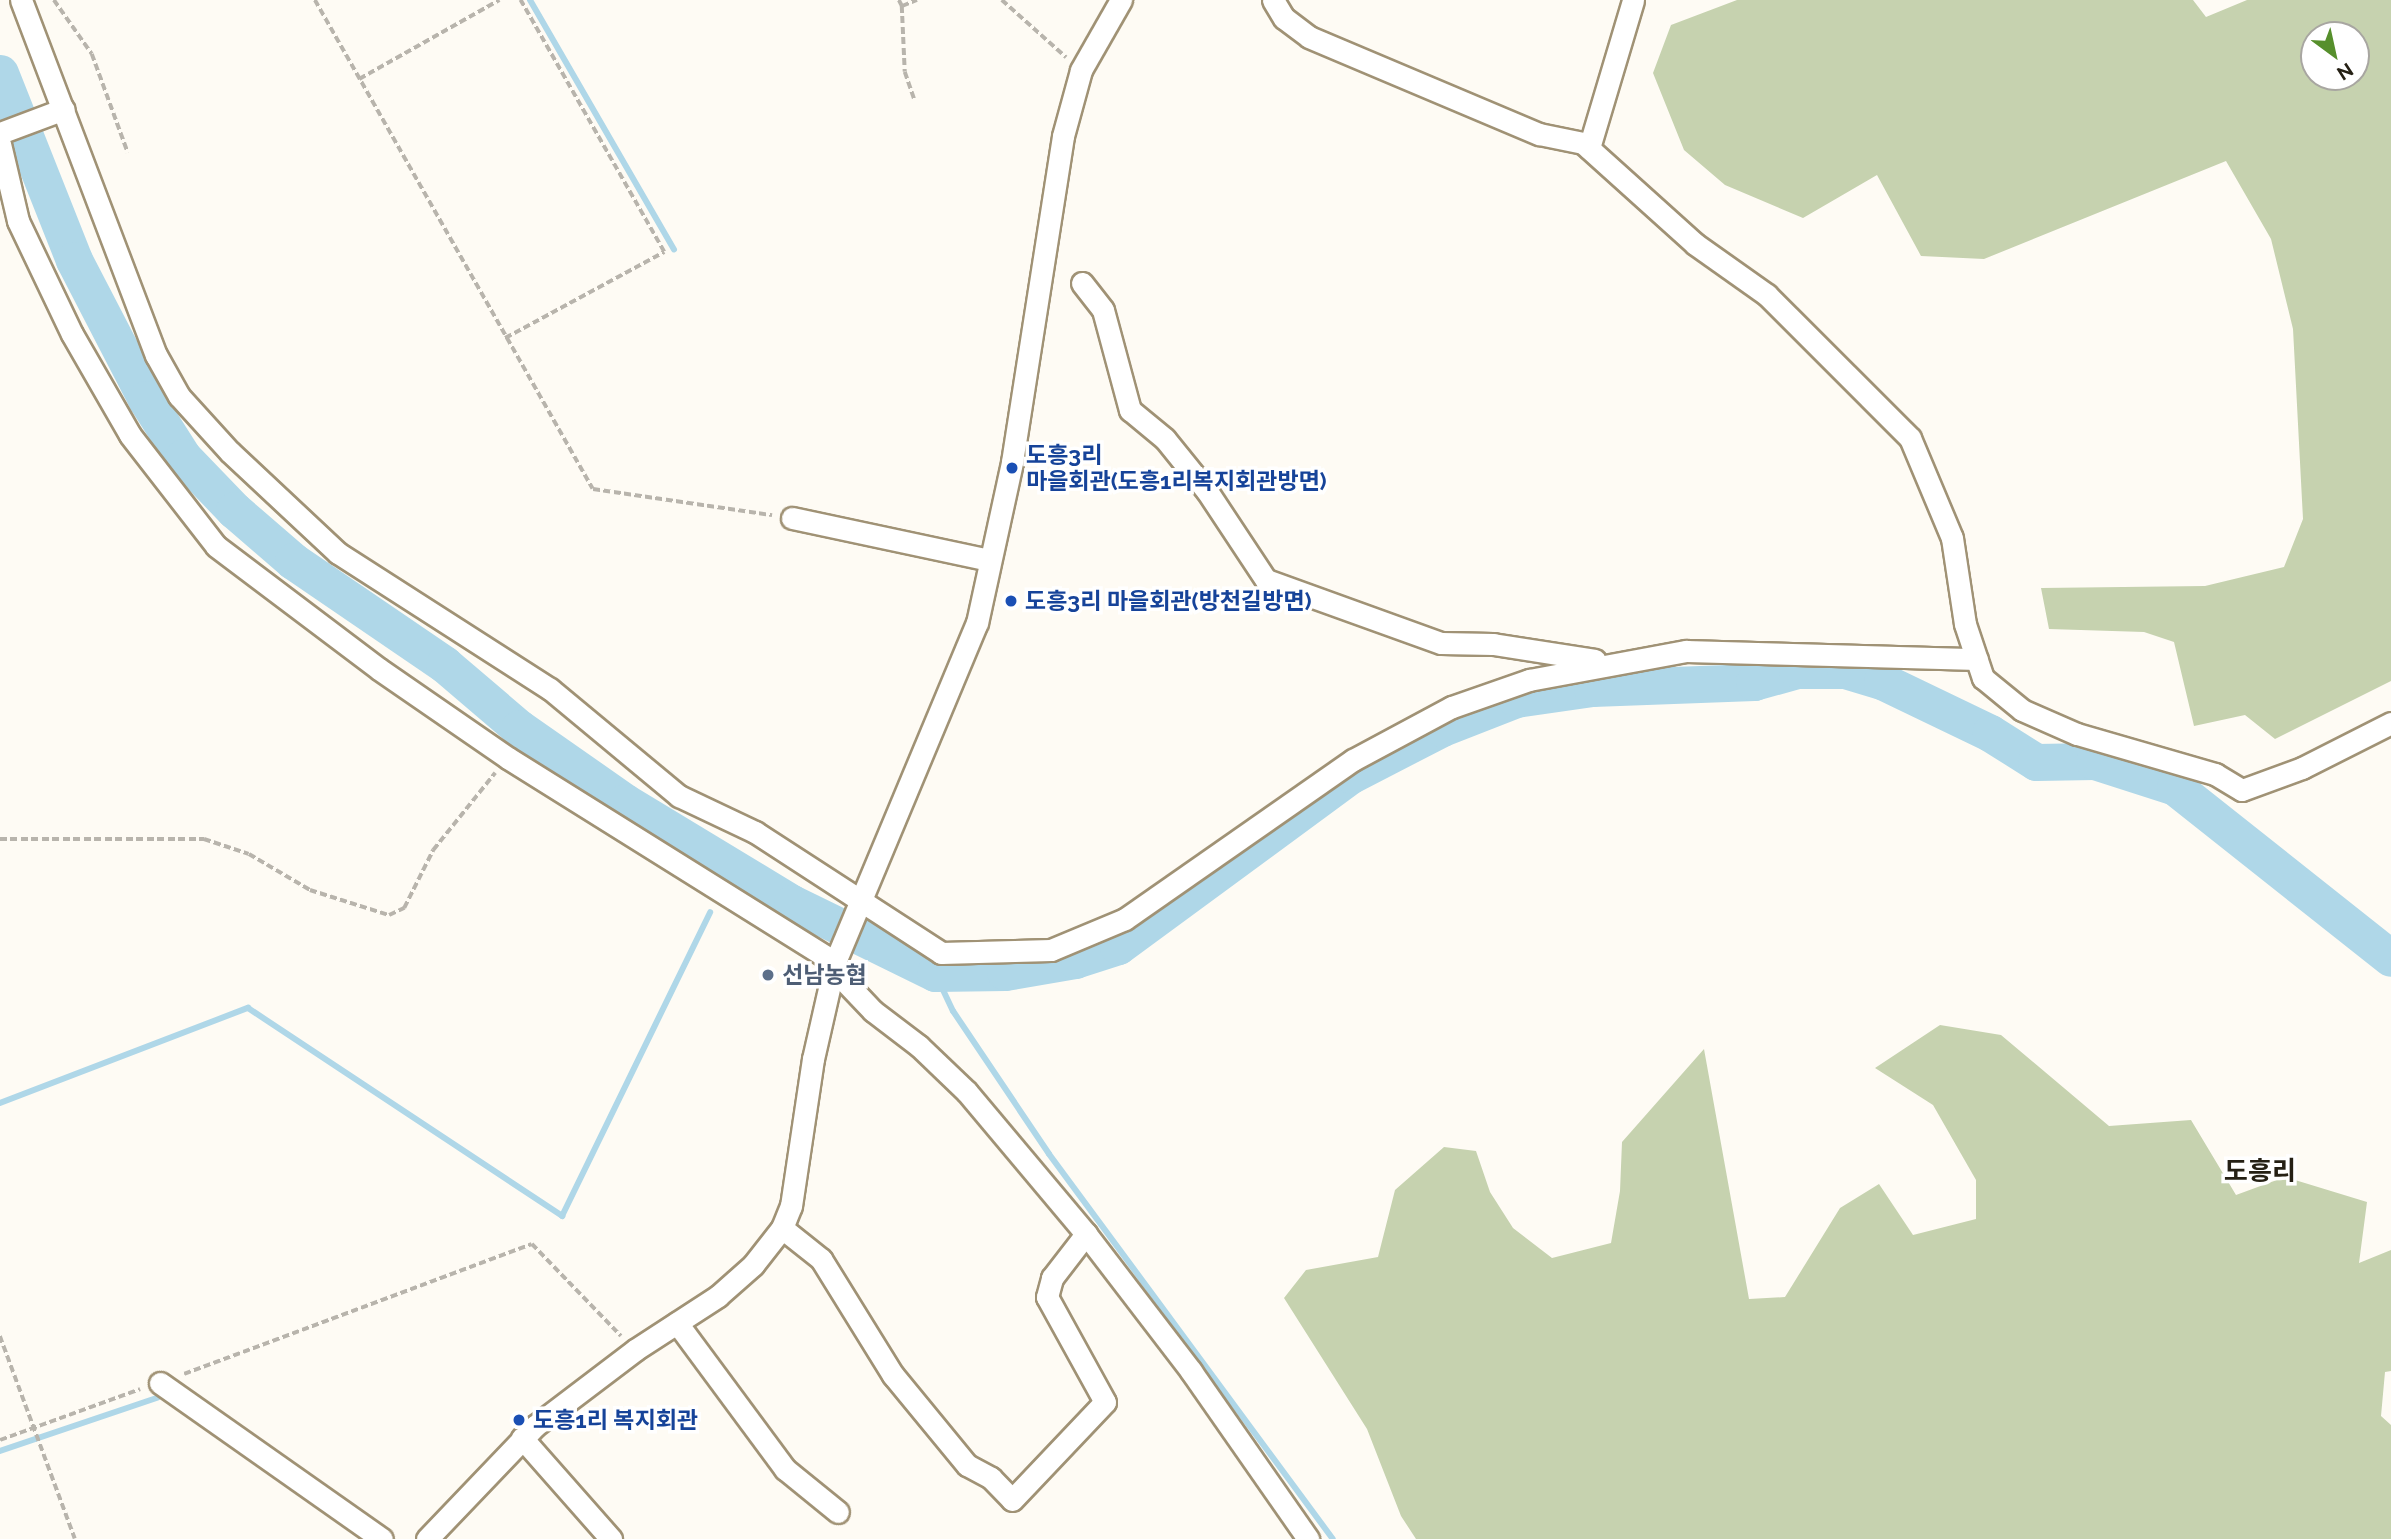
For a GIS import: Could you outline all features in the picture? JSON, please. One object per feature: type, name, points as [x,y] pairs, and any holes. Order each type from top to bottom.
[{"type":"street","points":[[21,0],[58,111],[156,355],[179,396],[230,452],[338,553],[550,689],[679,796],[755,832],[857,906],[941,953],[1051,950],[1125,919],[1353,760],[1416,725],[1529,680],[1610,662],[1686,651],[1977,659]]},
{"type":"street","points":[[427,1539],[522,1438],[635,1350],[718,1296],[753,1265],[782,1228],[791,1206],[820,1020],[837,960],[857,906],[955,684],[977,623],[1012,462],[1063,136],[1081,70],[1121,0]]},
{"type":"street","points":[[1273,0],[1284,18],[1309,37],[1539,134],[1589,148],[1695,244],[1767,295],[1910,438],[1952,538],[1965,624],[1983,678],[2022,710],[2077,734],[2215,774],[2242,790],[2302,768],[2391,723]]},
{"type":"street","points":[[1589,148],[1633,0]]},
{"type":"street","points":[[58,111],[5,135],[18,221],[72,334],[130,435],[216,546],[379,669],[508,758],[837,960],[873,1011],[919,1046],[967,1093],[1086,1234],[1191,1371],[1308,1539]]},
{"type":"street","points":[[1083,283],[1103,310],[1130,410],[1165,439],[1207,491],[1266,580],[1441,643],[1493,644],[1610,662]]},
{"type":"street","points":[[792,518],[990,560]]},
{"type":"street","points":[[782,1228],[821,1259],[893,1375],[967,1465],[991,1478],[1012,1500],[1105,1402],[1047,1297],[1052,1278],[1086,1234]]},
{"type":"street","points":[[677,1323],[785,1469],[838,1513]]},
{"type":"street","points":[[160,1382],[382,1539]]},
{"type":"street","points":[[522,1438],[611,1539]]},
{"type":"path","points":[[54,0],[92,54],[128,153]]},
{"type":"path","points":[[315,0],[593,489],[792,518]]},
{"type":"path","points":[[359,79],[499,0]]},
{"type":"path","points":[[505,338],[664,252],[520,0]]},
{"type":"path","points":[[899,0],[902,6],[905,72],[914,98]]},
{"type":"path","points":[[902,6],[917,0]]},
{"type":"path","points":[[1002,0],[1081,70]]},
{"type":"path","points":[[0,839],[149,835],[204,839],[249,854],[310,890],[389,915],[404,908],[433,850],[508,758]]},
{"type":"path","points":[[0,1440],[531,1244],[635,1350]]},
{"type":"path","points":[[0,1336],[75,1539]]},
{"type":"green space","points":[[1737,0],[2193,0],[2206,17],[2247,0],[2391,0],[2391,681],[2275,739],[2245,715],[2194,726],[2174,642],[2144,632],[2049,629],[2041,588],[2205,586],[2284,567],[2303,519],[2293,329],[2271,239],[2226,161],[1984,259],[1921,256],[1877,175],[1803,218],[1725,185],[1684,150],[1653,73],[1671,25]]},
{"type":"green space","points":[[1940,1025],[2001,1035],[2109,1126],[2191,1120],[2236,1195],[2285,1177],[2367,1202],[2359,1263],[2391,1250],[2391,1371],[2385,1372],[2381,1416],[2391,1425],[2391,1539],[1416,1539],[1401,1516],[1367,1429],[1284,1298],[1306,1270],[1378,1257],[1395,1190],[1444,1147],[1476,1151],[1490,1192],[1513,1228],[1552,1258],[1611,1243],[1620,1191],[1622,1142],[1704,1049],[1749,1299],[1785,1297],[1840,1208],[1879,1184],[1913,1235],[1976,1219],[1976,1180],[1933,1105],[1875,1068]]},
{"type":"waterway","points":[[530,0],[674,249]]},
{"type":"waterway","points":[[0,73],[74,260],[146,399],[183,457],[234,510],[293,561],[444,664],[519,728],[625,802],[792,903],[935,973],[1005,972],[1075,960],[1118,946],[1351,775],[1442,728],[1516,699],[1592,688],[1754,682],[1797,670],[1845,670],[1882,681],[1990,733],[2036,762],[2094,761],[2175,787],[2391,958]]},
{"type":"waterway","points":[[0,1103],[248,1008],[562,1216],[710,912]]},
{"type":"waterway","points":[[935,973],[953,1011],[1049,1154],[1333,1539]]},
{"type":"waterway","points":[[0,1451],[157,1398]]},
{"type":"place","name":"도흥3리 마을회관(도흥1리복지회관방면)","points":[[1012,468]]},
{"type":"place","name":"도흥3리 마을회관(방천길방면)","points":[[1011,601]]},
{"type":"place","name":"선남농협","points":[[768,975]]},
{"type":"place","name":"도흥1리 복지회관","points":[[519,1420]]},
{"type":"district","name":"도흥리","points":[[2260,1172]]}]
